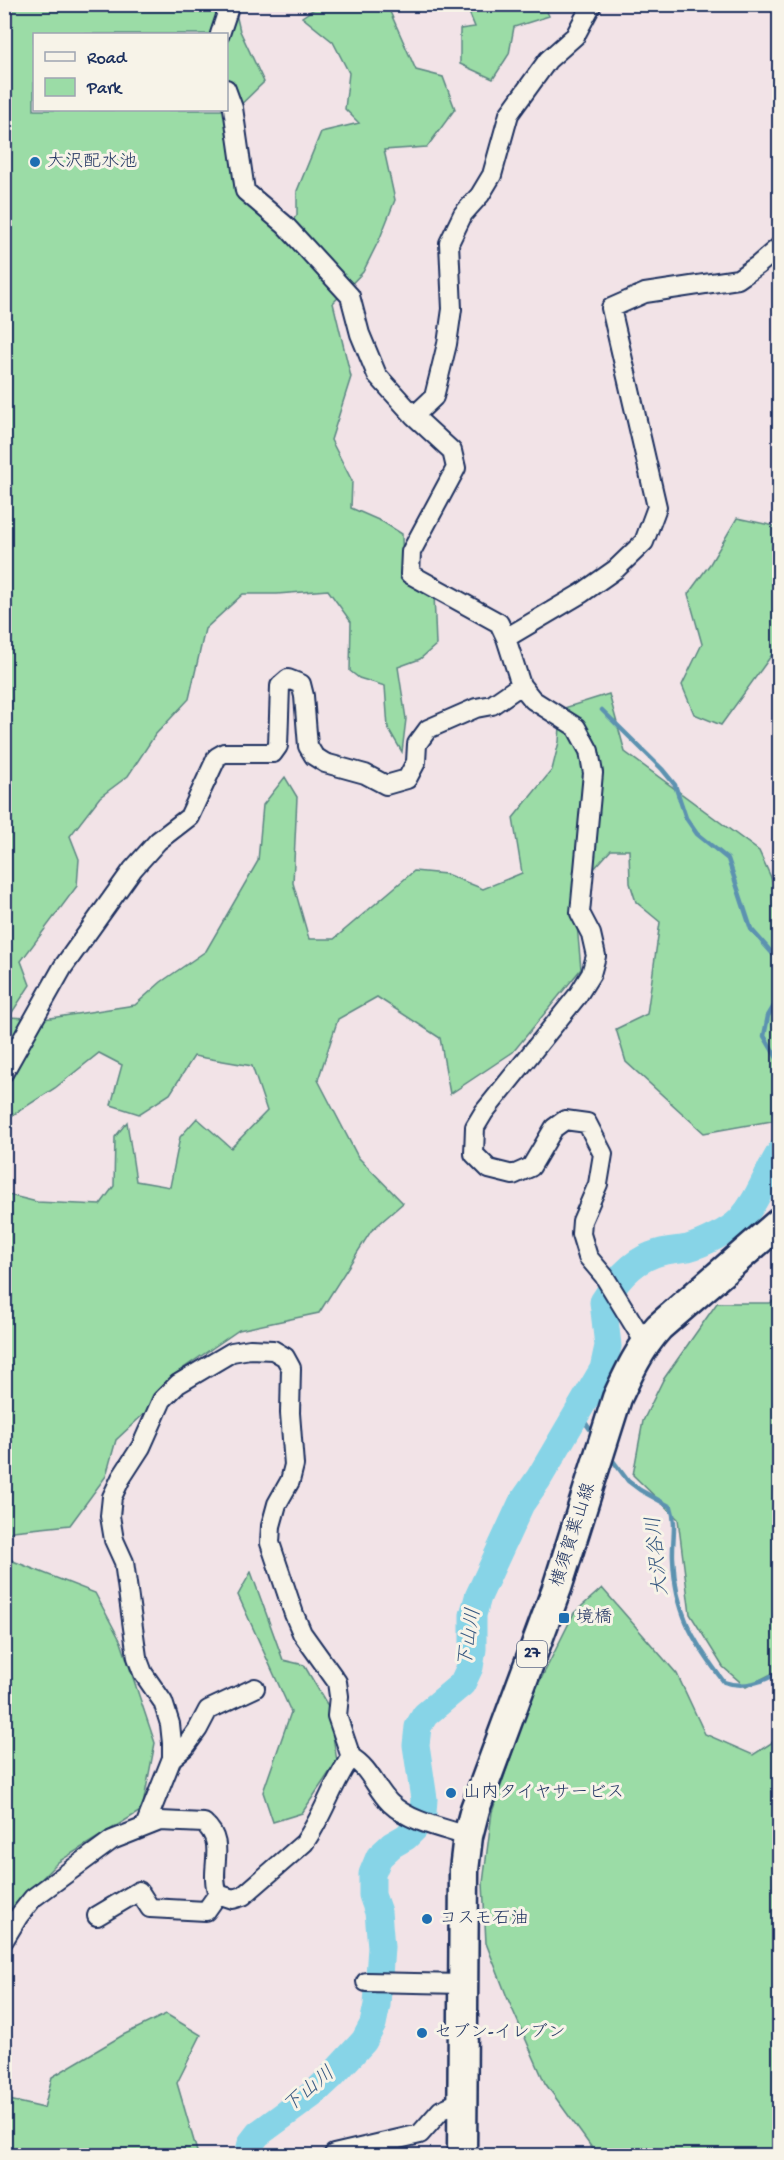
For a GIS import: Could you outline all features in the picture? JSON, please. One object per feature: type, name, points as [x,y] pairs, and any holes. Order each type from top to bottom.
[{"type":"main road","name":"横須賀葉山線","points":[[462,2156],[464,1870],[468,1836],[475,1809],[557,1588],[618,1398],[645,1343],[677,1311],[780,1222]]},
{"type":"street","points":[[220,33],[230,4]]},
{"type":"street","points":[[414,417],[434,397],[447,344],[452,309],[449,243],[463,214],[480,195],[492,175],[509,114],[548,60],[575,36],[592,4]]},
{"type":"street","points":[[228,94],[233,108],[245,191],[285,225],[350,296],[360,334],[377,375],[414,417],[452,451],[456,468],[411,552],[410,574],[499,623],[507,638],[521,686],[533,700],[576,727],[589,751],[593,773],[580,913],[591,934],[596,956],[591,974],[578,995],[484,1112],[475,1127],[474,1154],[489,1169],[513,1175],[531,1167],[554,1128],[565,1120],[587,1123],[603,1154],[598,1184],[582,1221],[581,1234],[588,1257],[604,1276],[645,1343]]},
{"type":"street","points":[[507,638],[582,593],[616,569],[644,542],[657,507],[611,308],[645,293],[738,279],[780,246]]},
{"type":"street","points":[[4,1072],[63,967],[134,869],[158,841],[189,817],[217,757],[224,753],[273,753],[279,746],[280,686],[288,679],[301,684],[308,746],[314,756],[325,763],[365,774],[386,785],[407,779],[416,762],[417,744],[428,729],[476,708],[492,705],[521,686]]},
{"type":"street","points":[[145,1826],[172,1758],[170,1724],[163,1702],[143,1673],[137,1657],[124,1562],[114,1540],[110,1516],[112,1497],[141,1447],[162,1400],[178,1384],[232,1352],[250,1349],[273,1350],[285,1357],[291,1368],[290,1413],[294,1465],[290,1481],[277,1504],[271,1526],[270,1543],[302,1633],[338,1682],[337,1716],[351,1757],[362,1763],[391,1803],[410,1816],[468,1836]]},
{"type":"street","points":[[172,1758],[185,1747],[198,1730],[208,1710],[255,1688]]},
{"type":"street","points":[[218,1894],[233,1899],[243,1896],[303,1843],[311,1833],[340,1773],[351,1757]]},
{"type":"street","points":[[4,1940],[33,1898],[112,1840],[160,1821],[204,1822],[214,1831],[215,1886],[218,1894]]},
{"type":"street","points":[[98,1916],[139,1890],[150,1908],[183,1910],[206,1911],[218,1894]]},
{"type":"street","points":[[376,1982],[463,1984]]},
{"type":"street","points":[[331,2155],[420,2134],[441,2110],[464,2100]]},
{"type":"green space","points":[[5,5],[234,5],[240,31],[264,82],[226,119],[239,191],[281,233],[297,215],[297,191],[321,132],[359,123],[345,109],[349,73],[333,42],[302,17],[320,5],[387,5],[416,70],[443,77],[455,109],[427,147],[384,150],[395,200],[363,272],[333,303],[351,377],[331,440],[352,481],[351,508],[383,522],[402,534],[403,581],[434,593],[436,645],[420,659],[398,667],[406,719],[402,752],[388,728],[385,686],[359,678],[350,671],[351,622],[328,590],[243,594],[205,629],[189,699],[155,735],[128,776],[100,797],[70,836],[79,859],[77,886],[21,961],[30,985],[9,1017],[44,1019],[135,1005],[161,982],[206,951],[258,861],[263,805],[285,777],[297,797],[293,883],[309,939],[334,939],[414,871],[446,874],[483,889],[522,873],[513,818],[552,770],[559,742],[561,709],[609,694],[625,752],[759,851],[779,895],[779,1118],[704,1133],[626,1062],[616,1029],[647,1014],[660,922],[636,902],[630,883],[629,850],[611,850],[574,891],[581,969],[513,1052],[450,1094],[440,1038],[377,997],[338,1019],[318,1080],[358,1157],[403,1203],[371,1231],[319,1313],[239,1330],[172,1376],[148,1410],[116,1440],[106,1476],[70,1525],[13,1531],[5,1536],[5,1194],[37,1202],[100,1205],[114,1186],[115,1137],[127,1122],[136,1181],[170,1187],[180,1137],[197,1118],[231,1148],[267,1111],[252,1066],[194,1056],[170,1094],[139,1114],[111,1105],[122,1065],[99,1053],[55,1088],[8,1118],[5,1123]]},
{"type":"green space","points":[[466,5],[544,5],[549,16],[514,27],[509,54],[493,79],[460,64],[460,29],[475,27]]},
{"type":"green space","points":[[737,518],[779,527],[779,645],[721,725],[694,714],[682,685],[702,644],[688,594],[710,564]]},
{"type":"green space","points":[[779,1298],[779,1670],[746,1687],[723,1667],[690,1614],[678,1519],[633,1475],[643,1421],[663,1380],[717,1303],[770,1303]]},
{"type":"green space","points":[[5,1553],[13,1561],[95,1593],[121,1642],[155,1743],[142,1810],[58,1862],[5,1916]]},
{"type":"green space","points":[[251,1572],[283,1660],[304,1665],[328,1706],[337,1761],[302,1813],[273,1822],[263,1792],[291,1712],[238,1595]]},
{"type":"green space","points":[[602,1588],[677,1674],[705,1734],[753,1755],[779,1738],[779,2155],[597,2155],[545,2083],[486,1943],[483,1883],[492,1812],[530,1701],[574,1613]]},
{"type":"green space","points":[[166,2014],[201,2035],[177,2083],[198,2155],[5,2155],[5,2099],[44,2108],[52,2077],[123,2035]]},
{"type":"waterway","points":[[602,710],[662,769],[675,785],[686,818],[697,834],[728,859],[751,929],[780,962]]},
{"type":"waterway","points":[[780,996],[768,1016],[764,1036],[780,1063]]},
{"type":"waterway","name":"下山川","points":[[248,2156],[251,2143],[258,2134],[314,2093],[330,2078],[364,2041],[373,2024],[377,2005],[381,1947],[378,1912],[372,1895],[372,1874],[379,1857],[392,1845],[406,1837],[415,1828],[423,1813],[424,1799],[416,1745],[418,1727],[425,1715],[462,1684],[470,1667],[473,1649],[473,1615],[478,1597],[521,1504],[539,1478],[603,1369],[608,1346],[603,1302],[624,1274],[637,1263],[661,1252],[688,1248],[716,1237],[740,1220],[752,1204],[780,1152]]},
{"type":"waterway","name":"大沢谷川","points":[[577,1411],[592,1432]]},
{"type":"waterway","name":"大沢谷川","points":[[611,1458],[628,1481],[671,1507],[674,1520],[674,1577],[677,1594],[694,1638],[724,1682],[746,1685],[780,1672]]},
{"type":"place","name":"大沢配水池","points":[[35,162]]},
{"type":"place","name":"境橋","points":[[564,1618]]},
{"type":"place","name":"山内タイヤサービス","points":[[451,1793]]},
{"type":"place","name":"コスモ石油","points":[[427,1919]]},
{"type":"place","name":"セブン-イレブン","points":[[422,2033]]}]
